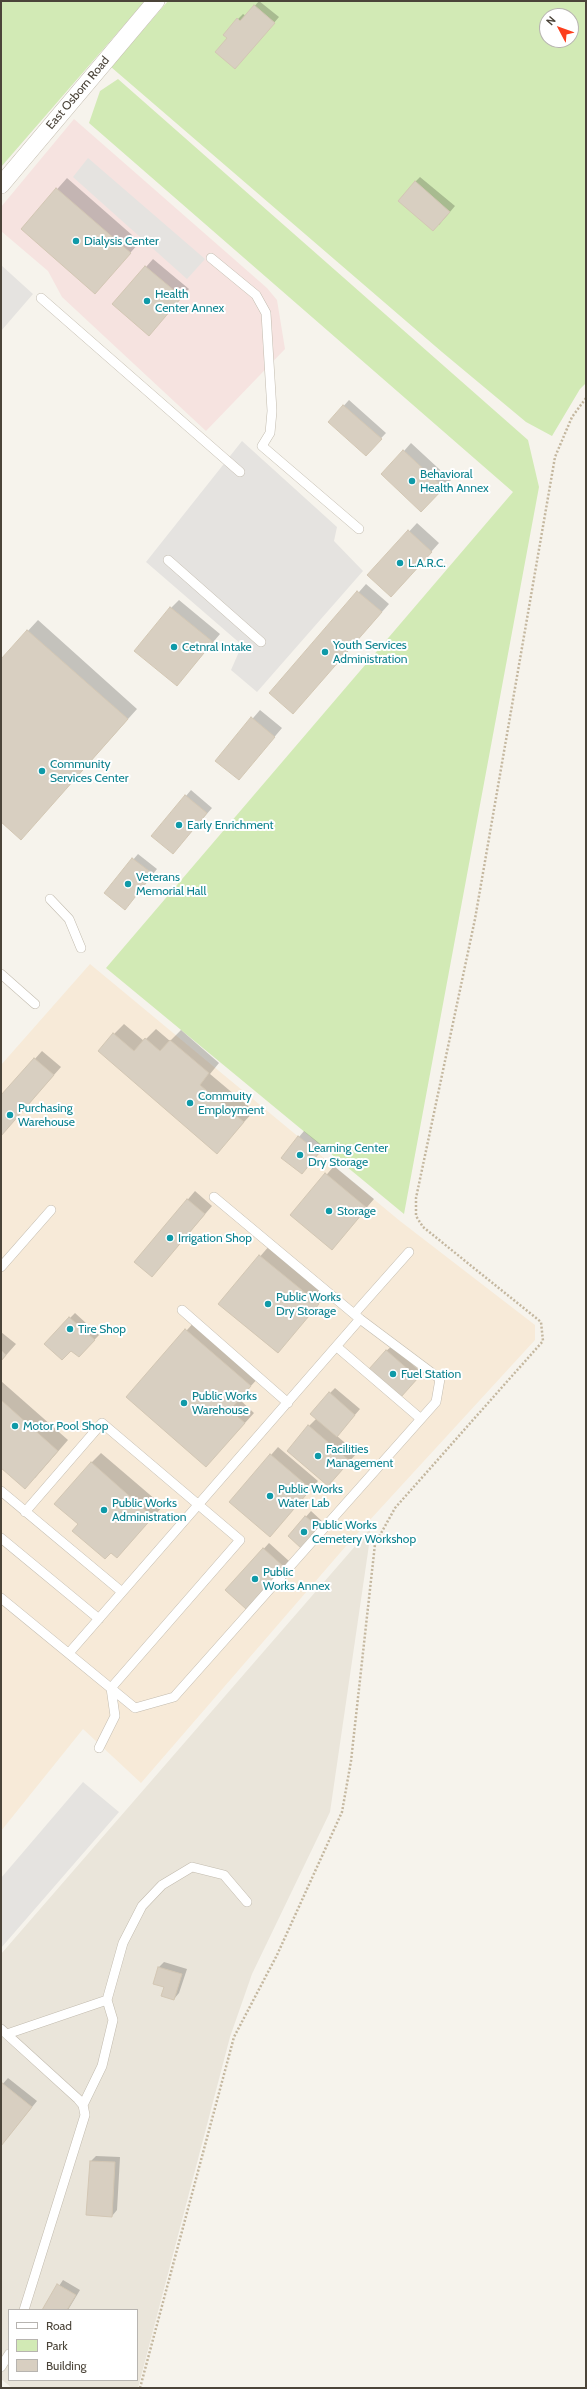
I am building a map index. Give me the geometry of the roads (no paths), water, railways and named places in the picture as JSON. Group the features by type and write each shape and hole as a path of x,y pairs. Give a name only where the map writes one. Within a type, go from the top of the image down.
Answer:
{"street":[{"name":"East Osborn Road","path":"1,185 156,1"}],"lane":[{"path":"211,258 256,295 266,313 272,411 270,433 262,446 359,529"},
{"path":"41,298 240,472"},
{"path":"168,560 262,642"},
{"path":"50,899 68,919 81,948"},
{"path":"1,974 35,1004"},
{"path":"1,1598 135,1708 174,1697 436,1402 440,1379 357,1316 214,1197"},
{"path":"1,1267 51,1210"},
{"path":"69,1653 337,1347 357,1316 409,1252"},
{"path":"182,1310 288,1403"},
{"path":"337,1347 421,1420"},
{"path":"25,1512 102,1423 240,1540 111,1688 115,1716 99,1748"},
{"path":"1,1491 122,1592"},
{"path":"1,1538 99,1619"},
{"path":"24,2309 77,2145 85,2116 83,2105 102,2066 113,2020 107,2000 123,1943 142,1906 162,1885 192,1867 224,1875 247,1902"},
{"path":"4,2032 107,2000"},
{"path":"4,2032 83,2105"},
{"path":"1,2367 8,2356"}],"place":[{"name":"Dialysis Center","path":"76,241"},
{"name":"Health Center Annex","path":"147,301"},
{"name":"Behavioral Health Annex","path":"412,481"},
{"name":"L.A.R.C.","path":"400,563"},
{"name":"Cetnral Intake","path":"174,647"},
{"name":"Youth Services Administration","path":"325,652"},
{"name":"Community Services Center","path":"42,771"},
{"name":"Early Enrichment","path":"179,825"},
{"name":"Veterans Memorial Hall","path":"128,884"},
{"name":"Commuity Employment","path":"190,1103"},
{"name":"Purchasing Warehouse","path":"10,1115"},
{"name":"Learning Center Dry Storage","path":"300,1155"},
{"name":"Storage","path":"329,1211"},
{"name":"Irrigation Shop","path":"170,1238"},
{"name":"Public Works Dry Storage","path":"268,1304"},
{"name":"Tire Shop","path":"70,1329"},
{"name":"Fuel Station","path":"393,1374"},
{"name":"Public Works Warehouse","path":"184,1403"},
{"name":"Motor Pool Shop","path":"15,1426"},
{"name":"Facilities Management","path":"318,1456"},
{"name":"Public Works Water Lab","path":"270,1496"},
{"name":"Public Works Administration","path":"104,1510"},
{"name":"Public Works Cemetery Workshop","path":"304,1532"},
{"name":"Public Works Annex","path":"255,1579"}]}
